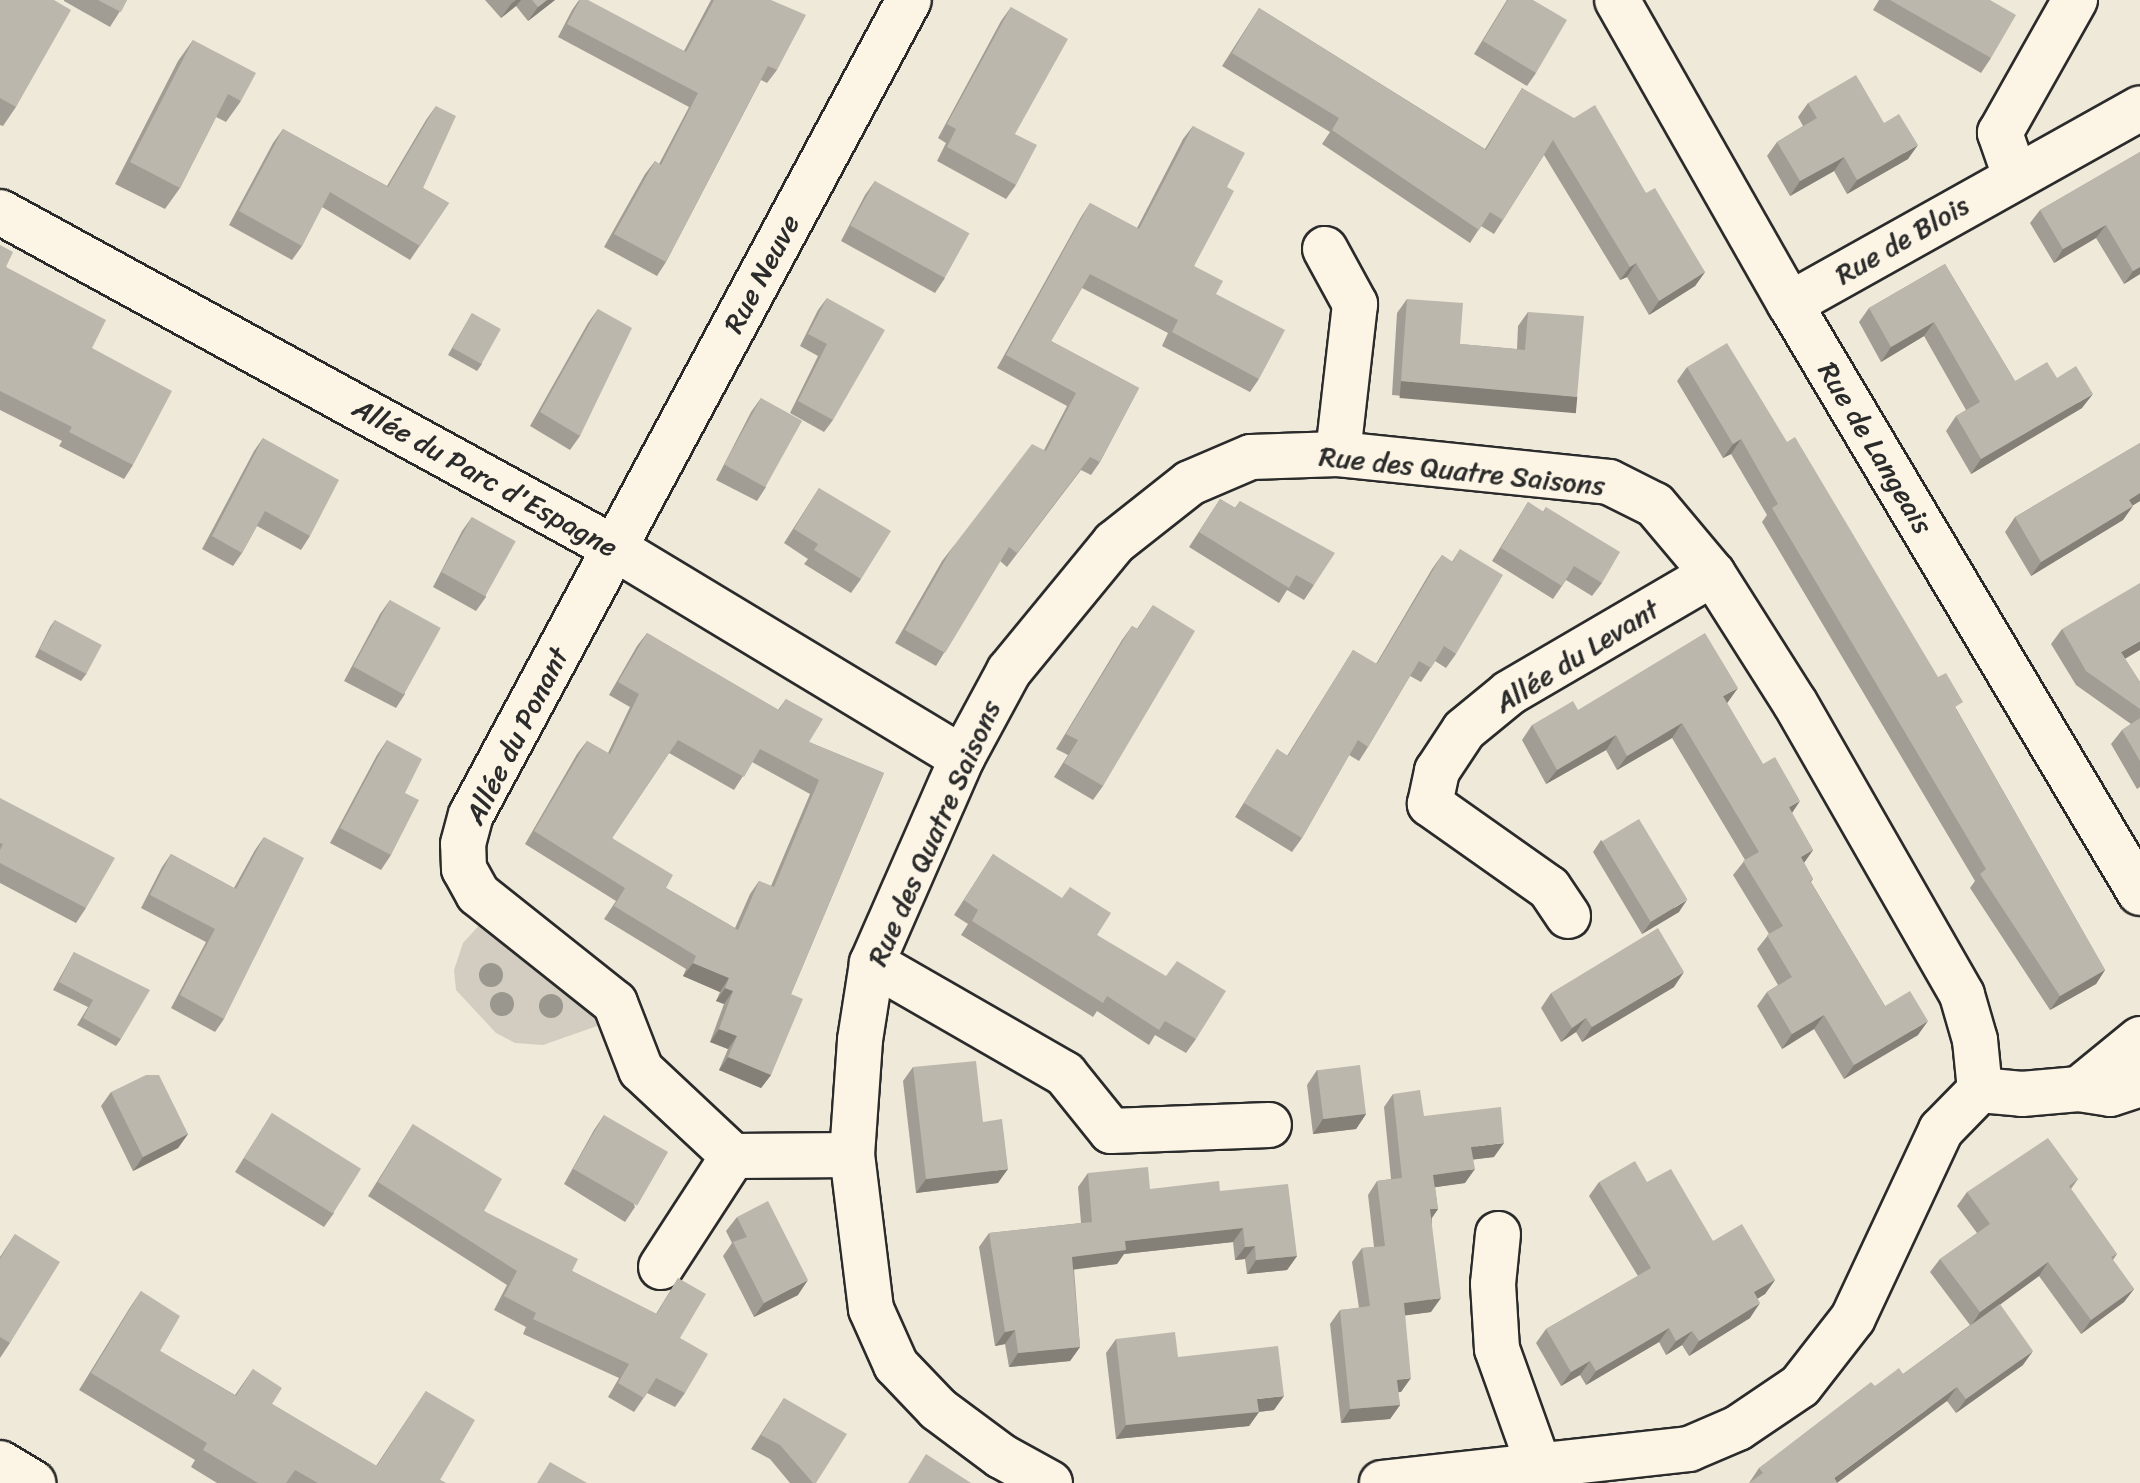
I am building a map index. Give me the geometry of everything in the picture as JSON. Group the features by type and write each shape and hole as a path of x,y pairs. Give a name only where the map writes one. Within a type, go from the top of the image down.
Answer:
{"street":[{"name":"Rue Neuve","path":"616,549 909,0"},
{"name":"Rue de Langeais","path":"1617,0 1790,304 2140,893"},
{"path":"2015,176 2000,133 2075,0"},
{"name":"Rue de Blois","path":"1790,304 2140,108"},
{"name":"Allée du Parc d'Espagne","path":"0,212 616,549 962,758"},
{"path":"1325,249 1355,304 1338,454"},
{"name":"Rue des Quatre Saisons","path":"1050,1483 1001,1456 938,1409 896,1365 871,1309 852,1155 860,1040 872,963 962,758 1009,671 1114,543 1152,508 1190,483 1251,457 1338,454 1609,482 1655,505 1713,574 1795,703 1962,995 1975,1040 1980,1090"},
{"name":"Allée du Ponant","path":"616,549 471,815 463,844 464,869 478,894 498,912 615,1003 641,1070 733,1156"},
{"name":"Allée du Levant","path":"1568,916 1549,888 1430,804 1437,771 1464,730 1509,693 1713,574"},
{"path":"872,963 1065,1074 1111,1131 1269,1125"},
{"path":"2079,1089 2140,1039"},
{"path":"1382,1483 1689,1449 1738,1428 1800,1386 1853,1318 1941,1130 1980,1090 2022,1094 2079,1089 2110,1094 2140,1084"},
{"path":"661,1267 733,1156 852,1155"},
{"path":"1498,1234 1493,1284 1497,1349 1539,1466"},
{"path":"0,1463 33,1483"}],"shaded area":[{"path":"483,921 592,1003 600,1025 543,1045 515,1043 496,1033 456,990 454,970 463,943"}],"building":[{"path":"0,0 54,0 71,10 16,107 0,98"},
{"path":"98,0 127,0 121,12"},
{"path":"532,0 547,0 538,7"},
{"path":"580,0 588,0 686,52 714,0 771,0 806,15 777,70 768,66 666,262 614,234 655,161 661,165 698,93 567,24"},
{"path":"1508,0 1533,0 1567,20 1536,73 1483,41"},
{"path":"1890,0 1990,0 2016,15 1991,58"},
{"path":"1011,7 1068,39 1015,134 1037,145 1016,185 947,147 956,129 947,124"},
{"path":"1259,8 1486,150 1522,88 1574,118 1595,105 1646,193 1655,188 1705,272 1659,301 1636,263 1630,267 1553,140 1503,220 1490,212 1479,230 1332,130 1339,118 1232,53"},
{"path":"193,40 256,73 241,101 228,94 180,188 130,162"},
{"path":"1856,75 1884,123 1899,114 1918,145 1857,180 1844,157 1800,181 1777,142 1817,118 1808,103"},
{"path":"436,106 456,116 423,188 449,203 420,246 330,192 302,246 239,211 283,129 388,187"},
{"path":"1193,126 1245,153 1227,187 1234,191 1194,266 1223,281 1216,294 1285,330 1259,379 1172,332 1178,320 1090,274 1051,341 1139,388 1100,462 1090,457 1017,553 1009,547 945,653 905,630 952,548 1032,444 1046,451 1076,393 1006,355 1090,203 1139,229"},
{"path":"2140,152 2140,267 2133,271 2106,225 2063,249 2040,210"},
{"path":"875,181 969,233 945,278 850,226"},
{"path":"0,245 13,252 6,267 106,320 92,348 172,391 133,465 69,432 72,427 0,391"},
{"path":"1945,264 2015,381 2047,362 2057,378 2076,366 2093,394 1981,459 1956,416 1980,402 1934,322 1891,347 1869,308"},
{"path":"827,298 885,330 833,420 798,401 827,344 808,334"},
{"path":"1407,299 1463,303 1460,344 1525,350 1528,312 1584,316 1577,397 1401,381"},
{"path":"598,309 632,328 580,436 540,412"},
{"path":"472,313 501,329 481,364 453,348"},
{"path":"1727,343 1787,442 1795,437 1938,677 1946,673 1963,702 1955,707 2105,970 2060,996 1980,874 1986,869 1772,508 1778,504 1741,439 1733,444 1687,367"},
{"path":"761,398 802,421 765,487 724,464"},
{"path":"263,438 339,480 310,536 265,511 242,553 212,536"},
{"path":"2140,443 2140,493 2129,500 2133,506 2041,562 2015,517"},
{"path":"819,488 891,531 861,579 814,550 818,544 794,529"},
{"path":"1220,499 1236,508 1240,501 1335,553 1314,585 1296,575 1289,588 1199,532"},
{"path":"1528,502 1544,512 1546,507 1620,552 1602,583 1574,566 1562,586 1501,548"},
{"path":"472,517 516,541 485,596 441,572"},
{"path":"1460,549 1503,575 1456,654 1444,646 1431,668 1419,661 1368,747 1358,740 1302,838 1244,803 1277,749 1288,756 1353,650 1377,664 1442,555 1453,562"},
{"path":"2140,583 2140,641 2121,652 2140,682 2140,709 2086,671 2062,629"},
{"path":"390,600 441,628 404,695 353,666"},
{"path":"1153,605 1195,631 1103,786 1064,763 1078,740 1066,734 1132,626 1138,629"},
{"path":"55,620 102,645 86,674 40,649"},
{"path":"647,633 779,710 786,699 823,719 809,742 884,773 791,994 803,999 771,1075 728,1057 737,1036 719,1029 733,991 725,988 729,978 693,963 696,956 614,906 625,888 534,831 587,741 610,754 639,694 618,682","holes":["678,740 744,777 760,749 819,780 774,887 759,881 738,930 666,888 673,875 612,838"]},
{"path":"1705,633 1738,688 1723,696 1763,764 1775,757 1800,801 1789,807 1813,850 1801,857 1813,879 1810,881 1885,1006 1910,991 1928,1021 1854,1065 1824,1015 1792,1034 1767,992 1792,977 1767,935 1783,926 1743,861 1759,852 1682,723 1627,756 1616,735 1557,770 1532,725 1573,701 1578,710"},
{"path":"2140,718 2140,761 2122,730"},
{"path":"387,740 422,759 405,793 419,800 391,855 340,828"},
{"path":"0,798 115,858 86,908 0,863 3,844 0,843"},
{"path":"1639,819 1687,900 1651,922 1602,841"},
{"path":"264,837 304,858 224,1019 180,995 215,929 150,895 171,854 236,889"},
{"path":"993,854 1062,898 1070,887 1111,913 1097,935 1166,976 1177,961 1226,991 1196,1039 1165,1021 1159,1030 1107,996 1103,1003 972,921 978,910 964,900"},
{"path":"1658,928 1684,972 1592,1027 1586,1018 1572,1028 1551,993"},
{"path":"74,952 150,990 121,1039 83,1018 93,1000 59,982"},
{"path":"976,1061 983,1122 1002,1119 1008,1169 926,1179 913,1067"},
{"path":"1360,1065 1366,1114 1323,1119 1317,1070"},
{"path":"146,1075 159,1075 188,1134 143,1157 111,1092"},
{"path":"1420,1090 1424,1116 1501,1107 1504,1143 1471,1147 1475,1169 1433,1175 1438,1209 1430,1209 1441,1298 1404,1303 1411,1378 1397,1380 1400,1405 1350,1409 1340,1310 1370,1306 1362,1248 1385,1246 1377,1181 1402,1178 1393,1094"},
{"path":"272,1113 361,1169 333,1214 244,1158"},
{"path":"604,1115 668,1152 637,1206 573,1169"},
{"path":"413,1124 502,1179 484,1211 578,1259 572,1271 657,1314 678,1278 706,1294 680,1338 708,1354 685,1393 656,1378 644,1398 618,1383 629,1364 533,1319 536,1313 504,1296 517,1271 378,1182"},
{"path":"2048,1138 2078,1179 2069,1186 2117,1254 2111,1257 2134,1289 2091,1320 2048,1262 1980,1312 1940,1259 1990,1224 1967,1192"},
{"path":"1635,1161 1647,1182 1671,1169 1713,1241 1742,1224 1775,1280 1754,1292 1760,1303 1699,1341 1692,1331 1676,1341 1669,1328 1596,1371 1590,1361 1571,1372 1546,1329 1651,1268 1599,1182"},
{"path":"1148,1167 1150,1189 1219,1181 1220,1191 1288,1184 1297,1256 1256,1260 1255,1246 1245,1247 1243,1228 1125,1241 1126,1250 1072,1257 1080,1347 1018,1353 1015,1330 1005,1332 989,1233 1092,1222 1088,1173"},
{"path":"768,1201 808,1280 764,1303 733,1242 747,1237 737,1217"},
{"path":"15,1234 60,1262 10,1343 0,1337 0,1259"},
{"path":"141,1291 180,1316 160,1351 236,1396 253,1369 282,1388 272,1404 377,1466 426,1391 475,1420 440,1480 446,1483 318,1483 295,1470 286,1483 258,1483 203,1450 207,1443 91,1373"},
{"path":"2000,1304 2033,1351 1966,1399 1957,1387 1834,1478 1837,1483 1749,1483 1763,1473 1759,1468 1871,1382 1875,1386 1899,1368 1903,1374"},
{"path":"1175,1332 1178,1357 1278,1346 1284,1396 1257,1399 1259,1412 1126,1425 1116,1339"},
{"path":"784,1398 847,1434 816,1483 780,1445 761,1435"},
{"path":"926,1454 971,1483 908,1483"},
{"path":"550,1462 587,1483 537,1483"}]}
